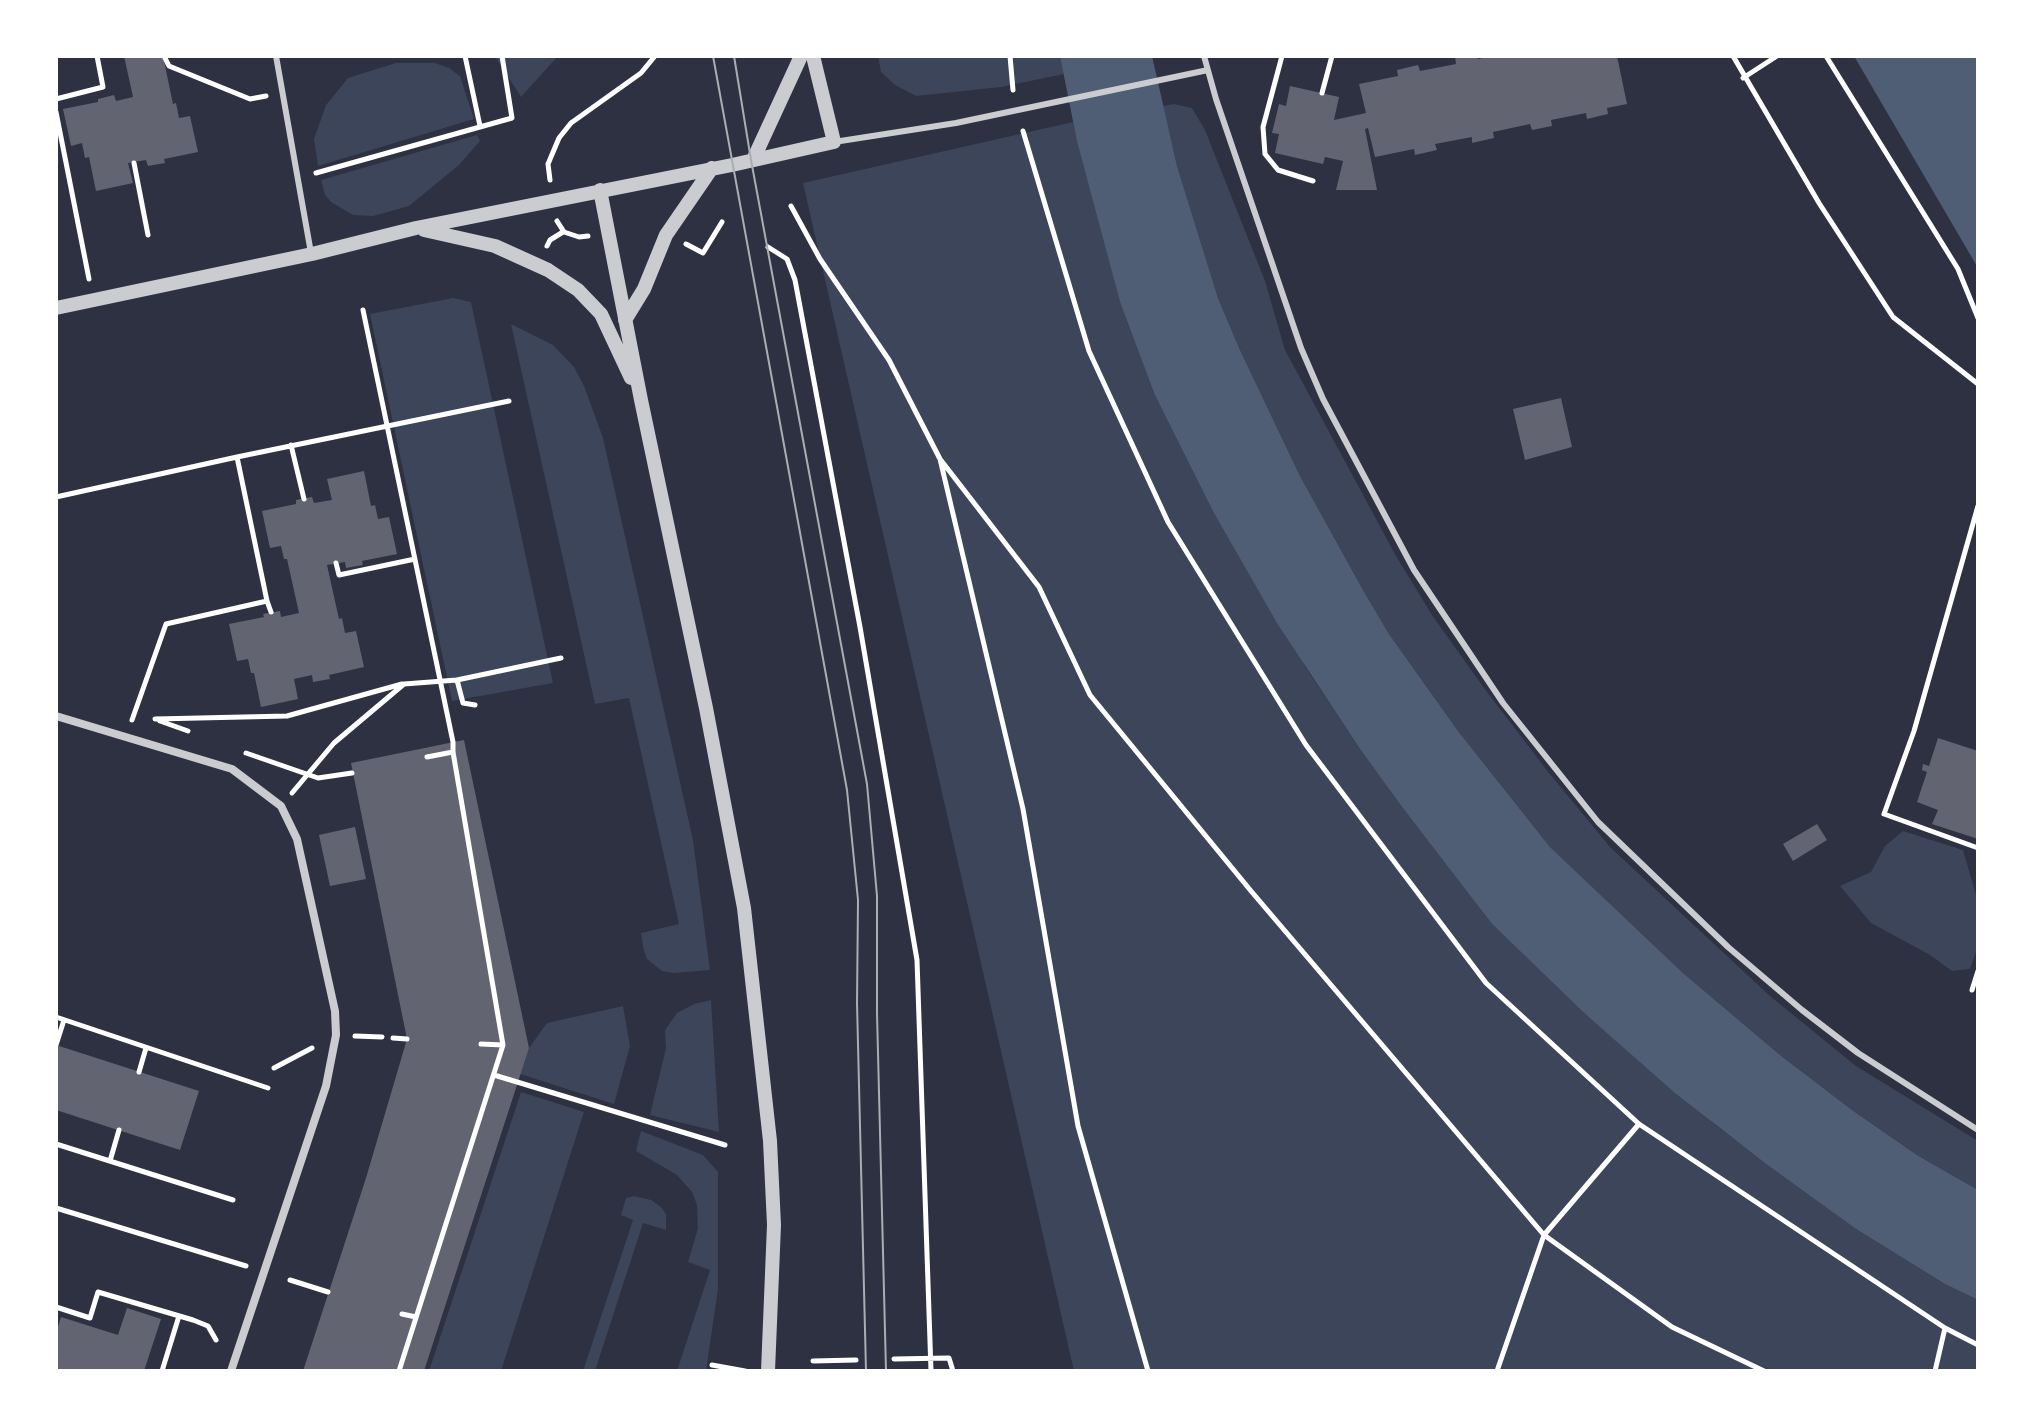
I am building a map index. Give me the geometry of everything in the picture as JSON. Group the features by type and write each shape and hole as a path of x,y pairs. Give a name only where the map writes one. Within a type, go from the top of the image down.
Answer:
{"street":[{"path":"753,160 801,56"},
{"path":"56,308 312,254 416,228 834,142 813,56"},
{"path":"625,320 644,289 666,235 712,168"},
{"path":"600,190 744,908 770,1141 774,1225 768,1371"},
{"path":"416,228 495,246 548,270 578,290 601,314 641,400"},
{"path":"56,716 232,769 281,806 297,839 335,1011 336,1035 326,1086 231,1371"}],"lane":[{"path":"276,56 312,254"},
{"path":"1204,56 1301,348 1323,399 1414,570 1503,703 1598,822 1728,947 1858,1053 1978,1130"},
{"path":"834,142 956,123 1208,70"}],"path":[{"path":"97,56 106,97"},
{"path":"164,56 169,66 250,99 266,96"},
{"path":"299,178 512,118 502,56"},
{"path":"552,201 548,164 559,138 571,123 641,73 655,56"},
{"path":"1010,56 1013,90"},
{"path":"1282,56 1263,127 1265,154 1278,170 1313,181"},
{"path":"1322,93 1332,56"},
{"path":"1733,56 1743,78 1819,203 1893,317 1978,384"},
{"path":"1743,78 1777,56"},
{"path":"1826,56 1958,269 1978,318"},
{"path":"464,57 480,126"},
{"path":"56,99 103,87"},
{"path":"56,112 93,300"},
{"path":"1023,131 1089,351 1176,535 1306,745 1486,983 1639,1124 1945,1328 1978,1345"},
{"path":"134,163 148,235"},
{"path":"791,206 820,259 889,360 940,459 1039,587 1090,695 1251,891 1544,1235 1672,1327 1764,1371"},
{"path":"703,253 722,222"},
{"path":"768,247 787,259 795,280 860,627 917,960 932,1371"},
{"path":"363,310 453,742 503,1045 399,1371"},
{"path":"56,497 509,401"},
{"path":"291,445 304,499"},
{"path":"237,457 271,612"},
{"path":"940,459 1023,809 1078,1126 1148,1371"},
{"path":"1978,506 1914,731 1884,814 1978,848"},
{"path":"336,563 339,575 415,559"},
{"path":"132,721 166,624 267,601"},
{"path":"199,736 155,719 287,716 404,684 457,680 561,658"},
{"path":"457,680 463,703 475,705"},
{"path":"281,806 334,743 404,684"},
{"path":"244,752 318,778 352,773"},
{"path":"427,757 453,752"},
{"path":"1972,990 1978,971"},
{"path":"56,1017 268,1088"},
{"path":"56,1045 64,1020"},
{"path":"274,1068 336,1035"},
{"path":"370,1037 382,1037"},
{"path":"393,1038 407,1039"},
{"path":"481,1044 503,1045"},
{"path":"139,1072 146,1048"},
{"path":"494,1075 725,1145"},
{"path":"1497,1371 1544,1235 1639,1124"},
{"path":"110,1161 119,1130"},
{"path":"56,1144 233,1200"},
{"path":"56,1208 247,1266"},
{"path":"290,1280 328,1292"},
{"path":"56,1307 90,1318 98,1292 208,1326 216,1340"},
{"path":"402,1314 416,1317"},
{"path":"162,1371 179,1316"},
{"path":"1935,1371 1945,1328"},
{"path":"894,1359 949,1358 953,1371"},
{"path":"813,1361 856,1360"},
{"path":"712,1365 745,1371"}],"shaded area":[{"path":"495,56 558,56 521,97"},
{"path":"878,56 1060,56 1064,74 1001,87 916,96 895,85 881,72"},
{"path":"1060,56 1152,56 1177,166 1218,298 1240,350 1300,476 1363,590 1389,634 1458,731 1550,847 1683,973 1780,1055 1852,1110 1917,1155 1978,1190 1978,1300 1945,1284 1856,1229 1675,1093 1582,1011 1492,924 1403,808 1277,623 1214,513 1154,393 1120,302 1077,141"},
{"path":"1854,56 1978,56 1978,268"},
{"path":"396,63 435,63 449,68 460,76 474,119 318,166 314,139 326,105 348,78"},
{"path":"1174,104 1192,108 1205,130 1265,281 1285,350 1396,556 1432,615 1484,688 1610,847 1770,996 1856,1066 1978,1141 1978,1190 1917,1155 1852,1110 1780,1055 1683,973 1550,847 1458,731 1389,634 1363,590 1300,476 1240,350 1218,298 1177,166 1163,106"},
{"path":"1073,122 1120,302 1154,393 1306,668 1360,749 1492,924 1582,1011 1718,1127 1856,1229 1945,1284 1978,1300 1978,1371 1074,1371 803,183"},
{"path":"477,135 480,141 459,165 409,206 373,216 353,215 325,195 321,180"},
{"path":"453,298 471,302 553,683 452,701 370,314"},
{"path":"511,324 553,345 574,367 603,438 693,840 710,970 662,971 647,959 644,951 641,933 679,924 629,698 595,704"},
{"path":"1903,831 1963,850 1978,902 1978,946 1970,969 1952,971 1930,955 1871,923 1840,886 1871,872 1885,846"},
{"path":"711,1000 719,1132 650,1115 666,1048 665,1030 677,1013"},
{"path":"623,1006 630,1046 614,1104 520,1074 529,1048 547,1023"},
{"path":"521,1092 584,1112 501,1371 429,1371"},
{"path":"641,1131 703,1155 718,1172 718,1289 706,1371 677,1371 710,1270 688,1262 698,1228 697,1205 692,1192 677,1175 636,1151"},
{"path":"634,1196 651,1200 661,1207 666,1214 666,1230 643,1223 595,1371 583,1371 633,1220 621,1215 626,1198"}],"building":[{"path":"124,56 163,56 173,104 176,103 179,118 190,116 198,152 164,159 165,163 148,166 146,160 128,163 133,183 96,191 89,157 85,158 82,143 71,146 63,109 98,102 98,99 114,95 116,101 133,97"},
{"path":"1477,56 1478,59 1493,56 1617,56 1627,104 1607,108 1608,114 1587,119 1586,113 1551,120 1552,126 1532,130 1530,124 1493,132 1494,138 1472,143 1472,137 1435,144 1437,150 1415,155 1414,149 1375,157 1368,128 1365,129 1377,190 1336,190 1343,161 1325,157 1323,164 1275,153 1279,134 1272,133 1279,104 1286,106 1290,86 1339,97 1334,120 1366,113 1359,84 1398,76 1397,70 1418,65 1420,71 1456,64 1455,57"},
{"path":"1561,398 1572,447 1525,460 1513,409"},
{"path":"364,471 371,506 375,505 378,519 389,517 397,554 362,561 363,565 346,568 345,562 327,565 339,619 342,618 345,633 356,631 364,667 313,682 312,675 294,679 298,699 261,707 248,659 237,661 229,624 280,611 281,617 299,613 287,559 284,559 281,546 270,548 262,511 296,504 296,500 312,497 314,503 332,500 327,479"},
{"path":"1938,738 1978,751 1978,839 1932,824 1938,810 1917,802 1927,772 1922,770 1923,764 1929,766"},
{"path":"464,740 529,1048 424,1371 303,1371 366,1178 407,1039 351,763"},
{"path":"1817,824 1827,840 1793,861 1783,844"},
{"path":"355,827 366,879 330,886 319,835"},
{"path":"56,1045 199,1091 180,1150 56,1110"},
{"path":"127,1308 161,1319 144,1371 56,1371 56,1333 61,1317 118,1335"}],"tram line":[{"path":"713,56 847,790 858,900 857,1003 866,1371"},
{"path":"734,56 867,784 877,896 886,1371"}]}
